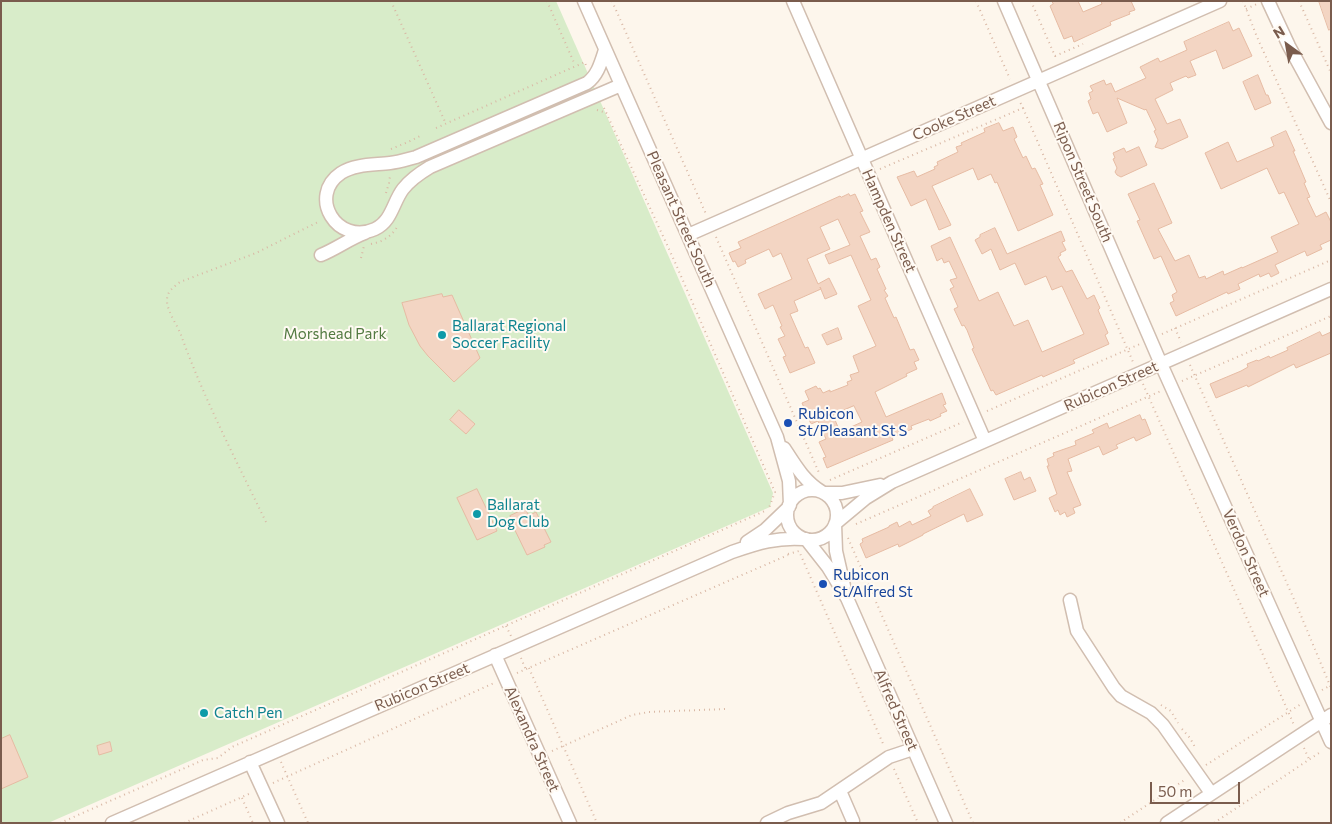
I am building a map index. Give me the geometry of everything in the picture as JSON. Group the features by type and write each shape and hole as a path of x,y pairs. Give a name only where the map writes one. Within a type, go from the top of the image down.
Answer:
{"street":[{"name":"Pleasant Street South","path":"584,1 777,437 789,481 790,506"},
{"name":"Hampden Street","path":"793,1 985,441"},
{"name":"Ripon Street South","path":"1004,1 1161,364"},
{"name":"Cooke Street","path":"688,235 1220,1"},
{"path":"1268,1 1289,46 1331,123"},
{"path":"369,231 321,255 336,239 336,229 327,206 330,184 335,178 353,168 416,157 587,83 592,80 598,70 605,50"},
{"path":"332,218 341,227 350,231 362,233 378,228 391,213 403,189 421,172 621,85"},
{"path":"436,149 442,162"},
{"name":"Rubicon Street","path":"836,524 866,498 892,482 1331,288"},
{"name":"Verdon Street","path":"1161,364 1311,698 1326,718 1327,746"},
{"name":"Pleasant Street South","path":"777,437 804,479 823,493"},
{"name":"Rubicon Street","path":"823,493 849,492 892,482"},
{"path":"803,492 823,493 830,498 835,506 837,513 836,524 825,537 817,540 805,539 790,526 788,518 790,506 794,498 803,492"},
{"name":"Rubicon Street","path":"732,552 765,530 790,506"},
{"name":"Alfred Street","path":"836,524 836,551 847,598"},
{"name":"Rubicon Street","path":"112,823 732,552 767,540 805,539"},
{"name":"Alfred Street","path":"805,539 828,568 847,598 946,823"},
{"path":"1070,600 1077,631 1114,688 1124,698 1151,713 1163,725 1211,793"},
{"name":"Alexandra Street","path":"495,655 570,823"},
{"path":"1167,823 1326,718"},
{"path":"767,823 788,813 821,803 889,757 913,749"},
{"path":"250,762 278,823"},
{"path":"840,791 853,821"}],"path":[{"path":"390,1 446,124"},
{"path":"547,1 576,66"},
{"path":"612,1 822,478"},
{"path":"976,1 1134,362"},
{"path":"1030,1 1055,56 1083,44"},
{"path":"1243,1 1257,37 1331,202"},
{"path":"1246,9 1263,1"},
{"path":"1299,1 1331,73"},
{"path":"436,128 585,62 586,66"},
{"path":"60,823 203,760 218,758 232,747 769,509 775,492 674,260 604,108"},
{"path":"869,174 1023,108"},
{"path":"595,110 607,113"},
{"path":"386,150 420,136"},
{"path":"386,196 390,181 389,163"},
{"path":"266,522 199,382 180,332 170,312 167,299 171,290 180,282 256,253 311,225 332,218"},
{"path":"361,258 364,246 385,240 398,226"},
{"path":"1160,335 1331,260"},
{"path":"1180,382 1331,316"},
{"path":"1175,328 1181,342"},
{"path":"982,414 1143,343"},
{"path":"1189,363 1293,597 1330,686 1204,767"},
{"path":"1143,384 1308,759"},
{"path":"850,527 1165,389"},
{"path":"836,478 968,420"},
{"path":"854,519 856,524"},
{"path":"847,535 973,823"},
{"path":"786,550 788,555"},
{"path":"273,784 505,678 798,550 918,823"},
{"path":"529,668 597,823"},
{"path":"1160,704 1171,711 1199,754"},
{"path":"540,756 628,716 649,712 725,709"},
{"path":"1214,823 1327,746"},
{"path":"281,762 308,823"},
{"path":"1120,823 1188,778"},
{"path":"184,823 257,790"},
{"path":"242,798 253,823"}],"green space":[{"name":"Morshead Park","path":"1,1 556,1 773,493 770,507 48,823 1,823"}],"building":[{"path":"1052,1 1078,1 1083,12 1102,4 1101,1 1131,1 1135,10 1110,22 1111,25 1074,42 1072,36 1064,39 1050,6 1053,4"},
{"path":"1319,1 1331,1 1331,29 1329,30"},
{"path":"1229,22 1233,31 1239,28 1252,56 1223,69 1216,50 1190,61 1196,75 1188,78 1186,76 1170,83 1173,90 1155,99 1167,124 1180,119 1188,137 1162,149 1155,147 1158,140 1154,131 1156,130 1146,109 1117,98 1127,123 1107,132 1098,112 1093,114 1088,101 1091,99 1089,93 1093,91 1090,86 1104,80 1106,85 1111,83 1115,92 1146,78 1140,67 1158,58 1160,62 1187,50 1184,42"},
{"path":"1258,75 1271,103 1255,110 1243,82"},
{"path":"999,123 1003,131 1013,127 1017,137 1014,139 1023,158 1026,156 1032,169 1035,168 1043,184 1040,185 1053,215 1018,231 997,182 995,183 991,174 978,180 973,168 932,186 951,225 939,230 926,199 911,206 897,177 914,171 917,177 935,169 934,167 938,165 937,162 958,152 956,147 962,145 961,143 985,132 984,129"},
{"path":"1286,131 1306,182 1304,183 1310,197 1307,198 1316,217 1326,212 1331,222 1331,240 1320,245 1322,249 1307,256 1305,251 1275,265 1279,273 1271,277 1269,273 1260,277 1259,274 1238,284 1240,289 1228,294 1227,292 1176,316 1170,303 1174,301 1172,295 1177,292 1161,256 1154,259 1137,221 1140,220 1128,194 1154,183 1172,223 1158,229 1175,261 1189,255 1199,278 1205,276 1206,279 1223,271 1224,275 1242,268 1278,252 1271,237 1299,224 1284,192 1279,194 1267,168 1221,189 1205,153 1228,142 1237,162 1274,146 1271,138"},
{"path":"1139,147 1147,165 1121,177 1117,175 1113,153 1124,148 1126,152"},
{"path":"855,194 863,211 860,212 870,232 860,236 871,260 876,258 880,267 877,269 888,296 885,298 894,318 896,317 910,350 914,349 919,360 914,362 917,369 875,392 886,417 942,393 946,404 943,405 947,411 930,421 929,419 911,426 912,429 892,438 893,440 827,468 823,458 826,457 819,442 826,439 818,421 811,424 802,403 809,400 805,391 816,386 823,393 848,385 847,382 852,380 850,375 859,372 853,356 876,346 858,306 871,300 851,255 829,264 825,255 850,245 838,219 820,227 830,249 807,259 818,284 829,278 837,294 825,299 821,289 794,301 798,311 790,314 805,348 808,347 815,363 790,373 783,357 786,356 778,339 785,336 780,327 782,326 773,305 765,309 758,294 792,279 781,253 773,257 769,249 745,260 746,263 738,267 735,261 733,262 729,253 741,248 738,242 840,196","holes":["854,406 862,422 840,432 833,415"]},
{"path":"995,228 1007,254 1061,231 1065,241 1062,242 1066,250 1060,253 1061,255 1058,257 1066,272 1072,270 1087,299 1094,295 1108,333 1105,335 1109,344 1073,360 1075,363 996,395 993,390 991,391 972,349 974,348 967,330 964,325 962,326 954,309 958,307 950,289 954,287 950,280 957,278 949,261 944,263 942,258 937,261 931,246 950,237 979,301 998,292 1014,326 1028,320 1042,352 1084,334 1062,286 1052,290 1046,276 1025,285 1015,263 1000,270 991,249 982,254 975,240 980,235"},
{"name":"Ballarat Regional Soccer Facility","path":"442,294 443,297 452,295 480,358 454,382 420,346 409,325 402,303"},
{"path":"838,328 842,339 827,345 822,335"},
{"path":"1320,332 1322,336 1331,332 1331,353 1296,368 1294,364 1248,387 1247,385 1216,398 1210,384 1241,371 1248,367 1247,364 1269,356 1270,358 1288,350 1287,348"},
{"path":"459,410 475,424 466,434 450,420"},
{"path":"1140,415 1142,420 1145,419 1151,434 1136,441 1134,437 1116,445 1118,448 1103,455 1099,446 1068,459 1072,471 1067,472 1081,505 1073,508 1075,513 1067,517 1065,512 1060,515 1058,510 1055,512 1049,498 1057,494 1047,466 1049,466 1047,459 1054,456 1053,453 1076,445 1075,441 1094,433 1092,430 1107,423 1109,428"},
{"path":"1021,472 1024,480 1030,477 1036,491 1014,500 1005,479"},
{"name":"Ballarat Dog Club","path":"477,489 497,531 477,540 457,498"},
{"path":"970,489 983,515 967,522 964,514 899,547 898,544 866,558 860,544 863,542 862,539 897,522 899,527 910,521 912,525 931,516 928,511 933,507"},
{"path":"525,509 530,515 536,512 551,542 544,545 545,547 527,555 510,516"},
{"path":"10,735 28,777 1,789 1,739"},
{"path":"110,742 112,751 99,755 97,746"}],"place":[{"name":"Ballarat Regional Soccer Facility","path":"442,335"},
{"name":"Rubicon St/Pleasant St S","path":"788,423"},
{"name":"Ballarat Dog Club","path":"477,514"},
{"name":"Rubicon St/Alfred St","path":"823,584"},
{"name":"Catch Pen","path":"204,713"}]}
